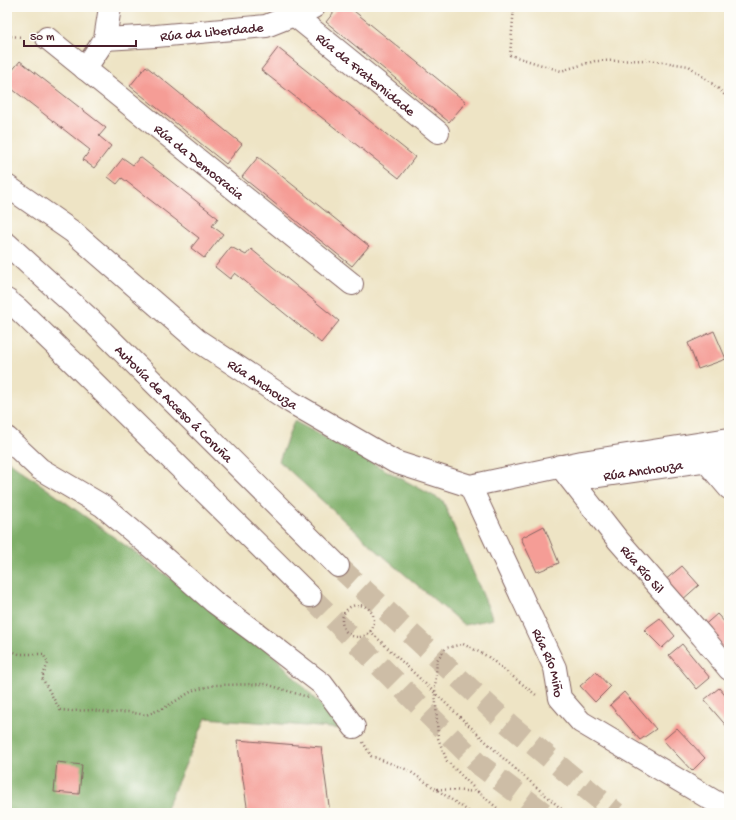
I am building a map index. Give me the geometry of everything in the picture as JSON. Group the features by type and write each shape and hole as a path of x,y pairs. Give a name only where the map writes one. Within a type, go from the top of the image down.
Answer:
{"main road":[{"path":"85,69 105,39 110,7"},
{"name":"Rúa da Liberdade","path":"105,39 266,26 314,7"},
{"name":"Rúa da Fraternidade","path":"294,15 438,132"},
{"name":"Rúa da Democracia","path":"47,38 352,284"},
{"name":"Rúa Anchouza","path":"7,186 73,232 197,340 291,402 395,462 470,486 582,462 729,439"},
{"name":"Autovía de Acceso á Coruña","path":"7,244 94,323 338,566"},
{"path":"7,300 78,367 310,596"},
{"path":"7,438 40,469 103,506 214,602 322,684 354,727"},
{"name":"Rúa Anchouza","path":"560,466 584,478 729,457"},
{"path":"705,460 729,488"},
{"name":"Rúa Río Sil","path":"560,466 618,540 702,636 729,670"},
{"name":"Rúa Río Miño","path":"470,486 555,668 560,698 581,722 729,810"}],"path":[{"path":"514,7 510,55 561,71 595,61 649,60 689,66 719,89 729,100"},
{"path":"7,36 23,37"},
{"path":"357,604 368,608 372,612 374,622 370,631 366,635 360,637 351,636 346,632 343,628 341,619 347,608 357,604"},
{"path":"370,631 503,758 566,813"},
{"path":"503,813 478,792 447,761 438,738 435,688 437,660 446,648 463,644 487,656 536,695"},
{"path":"7,649 19,654 43,654 48,663 42,678 60,710 72,712 92,710 128,712 146,715 164,708 194,690 216,685 266,684 304,696 324,699 332,698"},
{"path":"354,727 371,756 408,770 471,813"},
{"path":"436,789 478,792"}],"green space":[{"path":"294,421 443,501 493,619 464,625 375,549 279,461"},
{"path":"7,460 266,647 343,729 206,718 164,813 7,813"}],"building":[{"path":"338,7 349,7 466,102 449,122 326,22"},
{"path":"278,48 415,157 399,178 261,70"},
{"path":"20,61 106,128 99,136 111,146 94,168 83,160 90,150 7,85 7,77"},
{"path":"146,66 242,144 226,164 130,86"},
{"path":"140,157 218,218 212,226 223,234 204,258 191,248 199,238 122,178 117,184 108,177 123,158 133,165"},
{"path":"258,157 369,246 352,266 242,177"},
{"path":"231,247 246,255 251,249 339,321 321,343 235,273 230,279 215,267"},
{"path":"714,331 726,359 698,369 688,343"},
{"path":"544,526 559,563 537,572 521,538"},
{"path":"682,566 699,585 681,601 664,581"},
{"path":"717,614 729,627 729,657 701,628"},
{"path":"660,618 675,636 662,648 644,630"},
{"path":"682,644 710,678 697,689 669,655"},
{"path":"596,672 610,687 595,702 580,686"},
{"path":"719,688 729,700 729,729 704,700"},
{"path":"624,692 656,729 640,740 610,705"},
{"path":"677,728 705,758 692,771 663,740"},
{"path":"237,740 321,747 330,813 248,813"},
{"path":"57,762 82,765 79,794 54,792"}],"tunnel":[{"path":"338,566 505,721 616,813"},
{"path":"310,596 477,763 544,813"}]}
